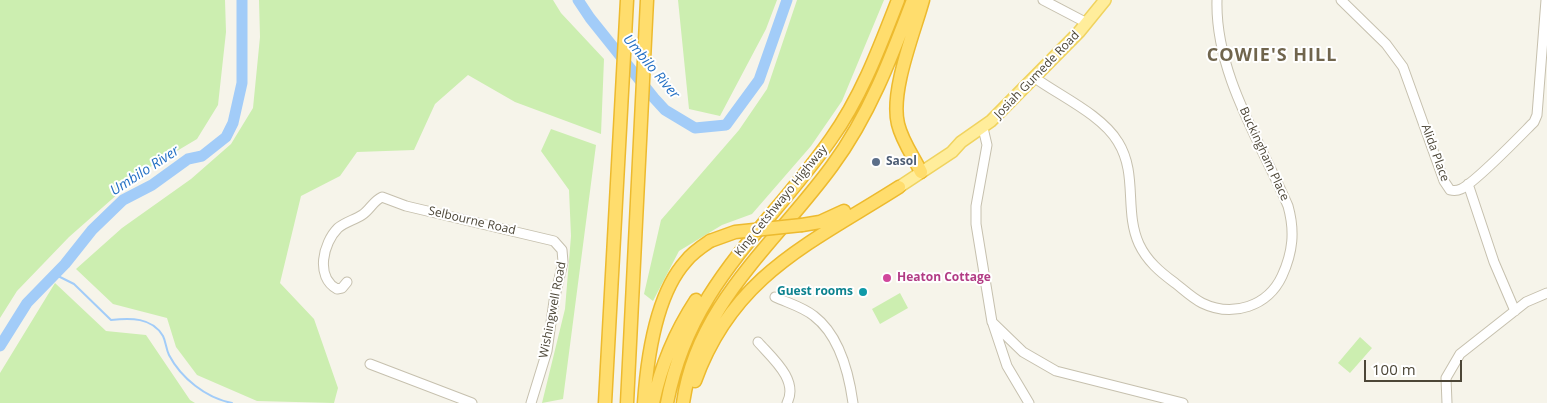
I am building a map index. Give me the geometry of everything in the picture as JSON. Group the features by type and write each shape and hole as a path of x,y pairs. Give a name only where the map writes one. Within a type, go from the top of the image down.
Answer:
{"highway":[{"path":"605,403 627,0"},
{"path":"627,403 647,0"},
{"name":"King Cetshwayo Highway","path":"667,403 682,346 705,300 736,257 814,162 857,98 898,0"},
{"name":"King Cetshwayo Highway","path":"683,403 690,369 712,319 742,274 832,167 854,134 881,81 912,0"},
{"path":"920,169 901,135 896,108 900,82 923,0"},
{"path":"653,403 664,361 675,335 703,288 735,246 814,162"},
{"path":"644,403 651,351 668,290 685,261 710,242 735,232 802,225 832,217 897,184"},
{"path":"689,403 707,351 731,311 744,295 787,257 897,184"}],"main road":[{"name":"Josiah Gumede Road","path":"897,184 949,146 961,142 983,128 1035,78 1087,23 1105,0"}],"street":[{"path":"1042,0 1087,23"},
{"name":"Buckingham Place","path":"1035,78 1099,121 1118,140 1130,174 1132,222 1139,244 1152,264 1203,303 1224,309 1237,310 1251,306 1264,299 1281,278 1290,257 1293,228 1288,206 1229,74 1220,33 1217,0"},
{"name":"Alida Place","path":"1340,0 1386,44 1403,67 1446,186 1453,191 1468,184 1534,122 1543,110 1546,0"},
{"path":"983,128 986,145 976,206 976,224 992,322 1007,366 1029,403"},
{"path":"1468,184 1494,262 1515,311"},
{"name":"Selbourne Road","path":"347,282 342,288 337,289 327,280 324,262 327,244 338,229 362,215 382,198 406,206 549,240 560,246"},
{"name":"Wishingwell Road","path":"531,403 549,345 554,301 564,258 560,246"},
{"path":"1447,403 1446,378 1454,360 1533,297 1547,293"},
{"path":"775,298 809,312 822,323 846,366 853,403"},
{"path":"992,322 1023,352 1056,371 1183,403"},
{"path":"758,342 779,367 789,383 790,393 787,403"},
{"path":"370,364 472,403"}],"green space":[{"path":"0,0 225,0 226,32 218,105 197,139 145,170 69,237 17,291 0,318"},
{"path":"259,0 553,0 561,13 604,59 601,134 515,102 468,75 435,104 414,150 357,152 340,176 301,196 280,283 314,319 338,388 334,403 257,401 197,375 176,347 167,318 113,304 76,269 122,228 191,179 231,144 253,108 260,37"},
{"path":"678,0 777,0 766,29 720,116 689,109"},
{"path":"797,0 884,0 842,101 811,146 752,214 722,225 679,251 653,301 644,294 661,220 739,130 767,89"},
{"path":"551,129 596,145 563,399 542,403 565,309 571,236 569,190 541,151"},
{"path":"55,283 106,331 146,335 190,400 195,403 0,403 0,373"},
{"path":"900,293 908,308 880,324 872,309"},
{"path":"1360,337 1372,348 1350,373 1338,363"}],"waterway":[{"name":"Umbilo River","path":"0,346 27,303 65,264 92,230 123,200 152,185 188,159 202,156 226,137 233,123 242,83 242,0"},
{"name":"Umbilo River","path":"578,0 590,18 654,98 665,110 695,128 726,125 759,80 787,0"},
{"path":"54,274 74,284 111,320 133,319 153,325 163,336 168,353 180,372 187,379 213,397 232,403"}],"place":[{"name":"Sasol","path":"876,162"},
{"name":"Heaton Cottage","path":"887,278"},
{"name":"Guest rooms","path":"863,292"}],"district":[{"name":"COWIE'S HILL","path":"1272,56"}]}
